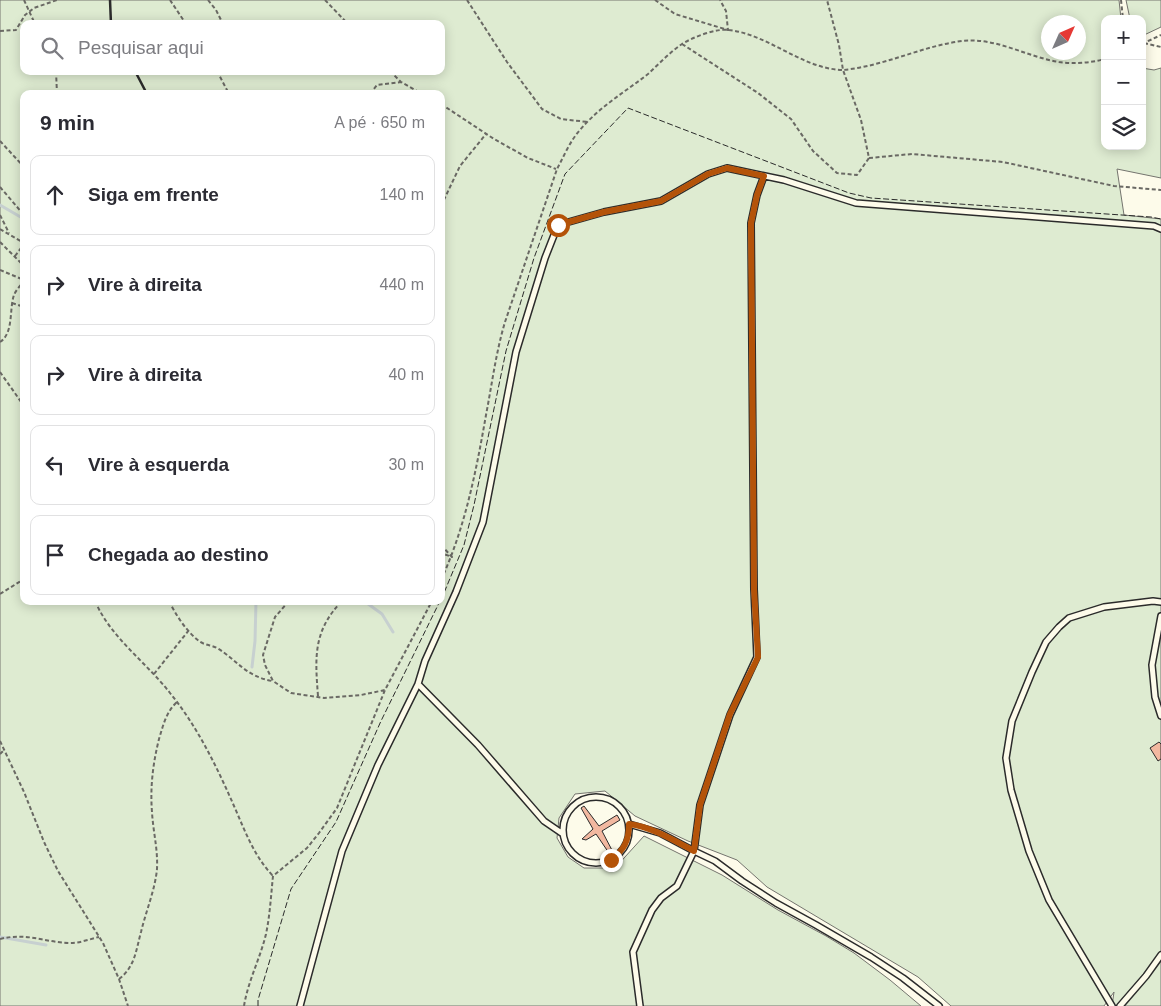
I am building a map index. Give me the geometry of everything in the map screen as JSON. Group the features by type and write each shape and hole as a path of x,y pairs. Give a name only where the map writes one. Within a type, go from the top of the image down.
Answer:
{"lane":[{"path":"300,1006 342,851 378,765 418,684 425,661 456,592 483,522 516,352 545,258 558,225 604,212 661,201 708,174 727,168 784,180 856,204 1154,226 1161,229"},
{"path":"640,1006 633,952 652,910 661,898 676,886 694,851 700,805 730,714 758,657 754,550 751,223 757,195 764,176"},
{"path":"1112,1006 1049,900 1029,851 1011,790 1006,758 1012,721 1046,642 1059,627 1069,618 1104,607 1153,601 1161,602"},
{"path":"1161,616 1152,665 1155,697 1161,716"},
{"path":"418,684 478,745 544,821 563,834"},
{"path":"591,798 608,799 618,805 625,814 629,824 629,835 623,849 611,860 601,863 590,863 572,853 566,844 563,834 564,822 568,812 576,804 591,798"},
{"path":"629,824 660,833 715,861 776,903 816,924 879,962 940,1006"},
{"path":"1120,1006 1161,955"}],"path":[{"path":"24,0 33,20"},
{"path":"22,20 35,7 57,0"},
{"path":"170,0 183,20"},
{"path":"208,0 216,10 220,20"},
{"path":"324,0 344,20"},
{"path":"467,0 507,62 542,109 561,119 588,122"},
{"path":"655,0 675,14 763,39 812,64 836,70 883,63 963,40 989,42 1058,62 1080,63 1101,60"},
{"path":"720,0 726,11 728,30"},
{"path":"827,0 839,45 843,70 861,120 869,158"},
{"path":"1121,0 1123,15"},
{"path":"0,31 16,30 20,22"},
{"path":"445,572 460,533 475,472 499,343 557,169 568,147 588,122 682,44 702,35 728,30"},
{"path":"1146,42 1161,34"},
{"path":"682,44 758,93 791,119 813,151 837,173 856,175 869,158 912,154 1003,162 1114,186 1161,190"},
{"path":"1146,44 1161,47"},
{"path":"56,75 57,90"},
{"path":"219,75 227,90"},
{"path":"394,75 401,82 415,90"},
{"path":"373,90 377,85 401,82"},
{"path":"445,107 486,134 528,158 557,169"},
{"path":"445,198 460,166 486,134"},
{"path":"0,141 20,163"},
{"path":"0,187 20,210"},
{"path":"0,215 9,233"},
{"path":"0,229 20,240"},
{"path":"0,242 20,262"},
{"path":"15,256 20,249"},
{"path":"0,270 20,278"},
{"path":"0,342 3,340 8,329 14,293 20,285"},
{"path":"12,303 20,306"},
{"path":"0,372 20,400"},
{"path":"445,549 452,557"},
{"path":"445,554 452,557"},
{"path":"0,594 20,582"},
{"path":"97,605 109,625 154,674 192,724 212,760 258,858 273,876"},
{"path":"170,605 178,617 200,642 217,648 241,668 263,679 273,681 291,693 318,697 361,695 385,690"},
{"path":"273,681 265,665 263,655 275,616 285,605"},
{"path":"318,697 316,670 318,638 329,614 338,605"},
{"path":"244,1006 269,920 273,876 306,848 320,833 337,808 385,690 430,605"},
{"path":"154,674 190,630"},
{"path":"119,979 129,969 135,959 143,921 155,882 157,855 152,813 153,769 166,718 170,709 177,702"},
{"path":"0,741 58,871 99,937 119,979 128,1006"},
{"path":"0,754 4,750"},
{"path":"0,939 12,936 25,936 72,943 99,937"}],"green space":[{"path":"0,0 1119,0 1121,15 1101,15 1101,150 1146,150 1146,69 1154,70 1161,68 1161,178 1117,169 1124,215 1161,219 1161,1006 1112,1006 1114,992 1104,1006 951,1006 918,977 767,887 737,860 688,841 635,816 605,791 575,794 559,818 557,838 568,857 584,868 615,868 644,836 722,875 778,910 854,953 921,1006 0,1006"},
{"path":"1126,0 1161,0 1161,27 1146,34 1146,15 1129,15"}],"building":[{"path":"1159,742 1161,744 1161,759 1158,761 1150,748"},
{"path":"584,806 599,826 617,815 620,820 602,831 614,854 611,856 596,834 586,840 582,839 593,829 581,808"}],"waterway":[{"path":"0,205 20,217"},
{"path":"252,667 256,605"},
{"path":"370,605 382,614 393,632"},
{"path":"0,937 46,945"}],"fence":[{"path":"445,590 464,545 506,351 534,258 565,174 628,108 849,193 871,198 1161,219"},
{"path":"258,1006 258,1000 291,889 336,822 381,721 438,605"}],"wall":[{"path":"110,0 111,20"},
{"path":"137,75 145,90"}],"route":[{"path":"558,225 604,212 661,201 708,174 727,168 764,176 757,195 751,223 754,589 758,657 730,714 700,805 694,851 660,833 629,824 629,835 626,845 620,854 611,860"}]}
